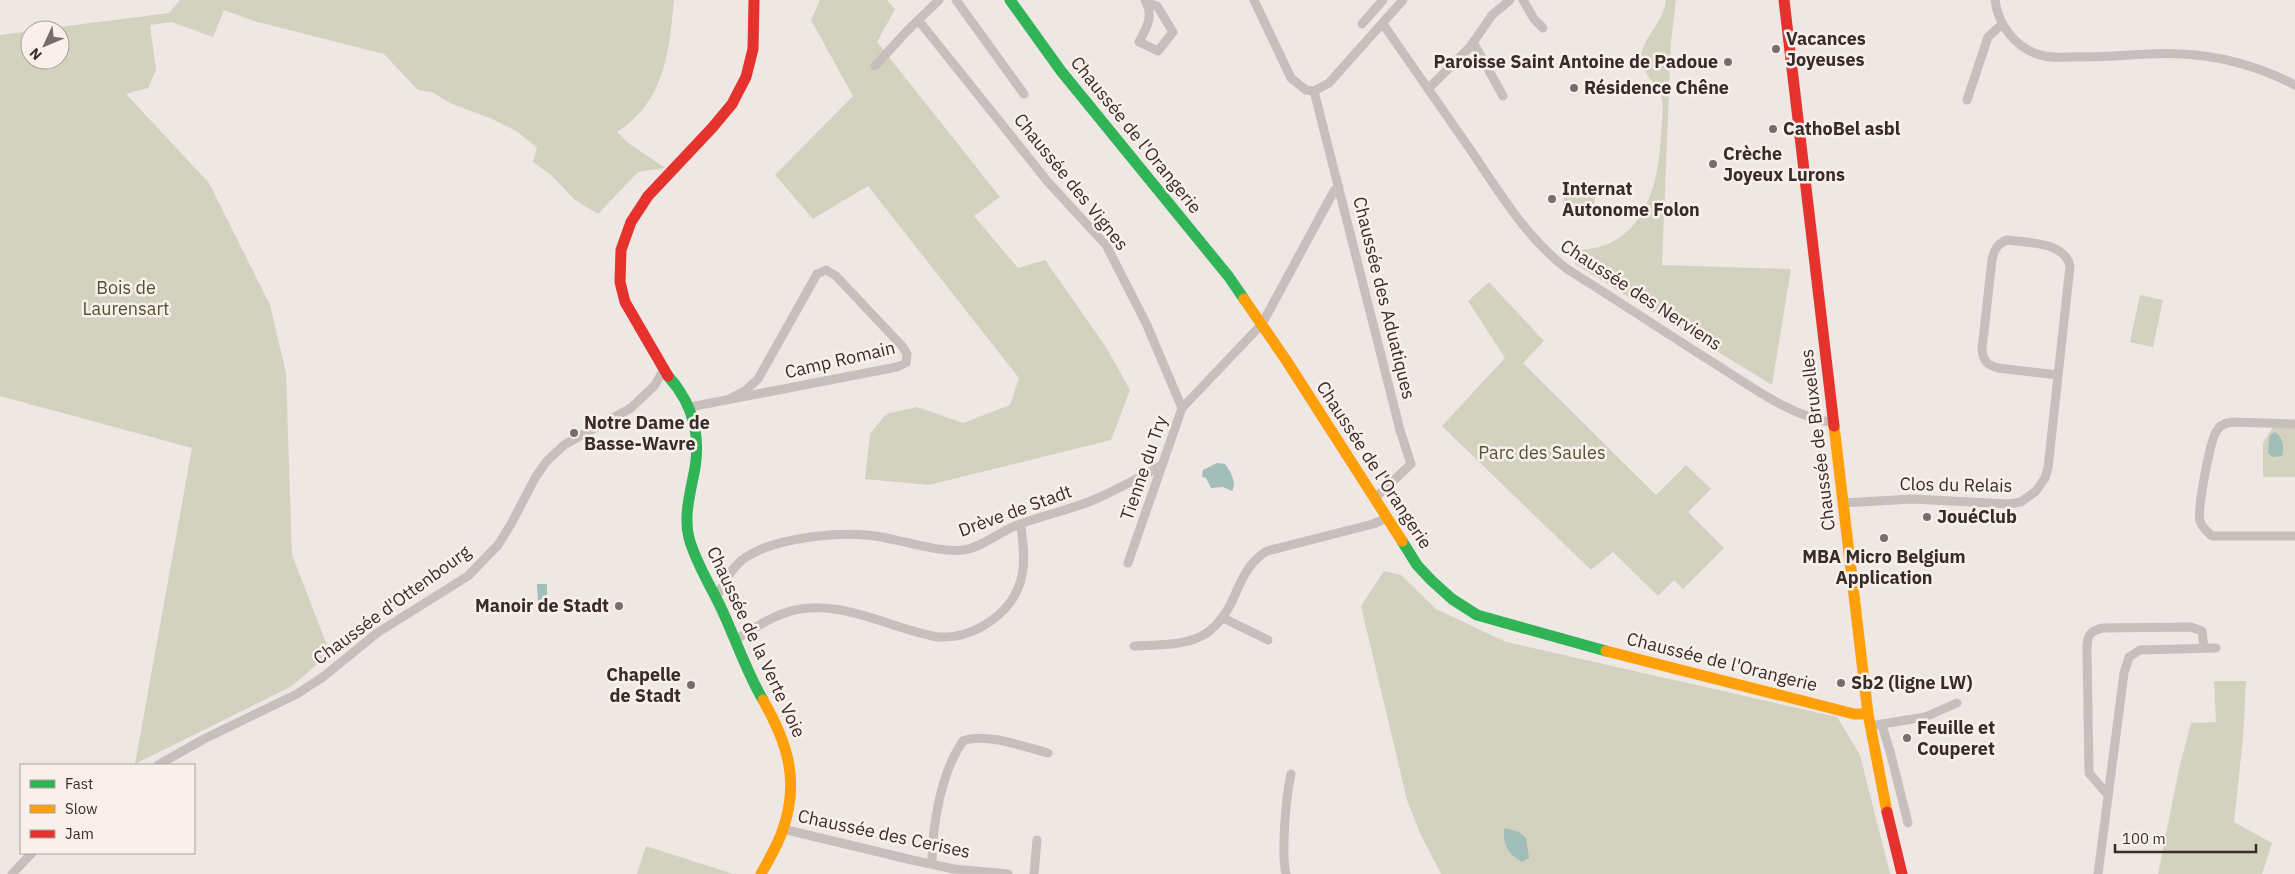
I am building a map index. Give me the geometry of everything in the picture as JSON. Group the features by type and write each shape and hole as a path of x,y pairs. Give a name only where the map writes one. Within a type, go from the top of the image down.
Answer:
{"street":[{"path":"663,371 655,350 631,316 624,300 620,268 622,244 629,226 648,196 711,129 739,93 753,56 755,32 754,0"},
{"path":"875,66 939,0"},
{"path":"956,0 1024,94"},
{"name":"Chaussée de l'Orangerie","path":"1010,0 1056,65 1229,277 1262,324 1417,565 1455,603 1477,616 1730,684 1854,714 1868,714"},
{"path":"1254,0 1291,78 1306,90 1314,91 1329,83 1404,0"},
{"path":"1428,89 1473,42 1492,15 1510,0"},
{"path":"1523,0 1534,19 1543,28"},
{"name":"Chaussée de Bruxelles","path":"1784,0 1868,714 1876,725 1882,794 1902,874"},
{"path":"1995,0 2002,24 2017,42 2037,54 2061,58 2189,54 2242,64 2270,72 2295,85"},
{"path":"1146,1 1157,6 1173,32 1158,52 1139,42 1150,20 1146,1"},
{"path":"1362,24 1381,2 1391,14"},
{"name":"Chaussée des Vignes","path":"919,21 1048,182 1106,245 1146,323 1182,408"},
{"name":"Chaussée des Nerviens","path":"1383,24 1533,239 1550,256 1567,269 1755,388 1814,420 1834,423"},
{"path":"1967,100 1988,37 2002,24"},
{"path":"1473,42 1503,96"},
{"name":"Chaussée des Aduatiques","path":"1314,91 1340,187 1400,430 1412,464 1375,498"},
{"name":"Tienne du Try","path":"1128,563 1182,408 1262,324 1334,191 1340,187"},
{"name":"Clos du Relais","path":"1843,503 1912,499 2009,504 2026,499 2039,488 2048,468 2069,276 2068,260 2060,250 2053,248 2007,240 2000,242 1992,260 1982,349 1985,361 1990,366 1998,368 2058,375"},
{"name":"Camp Romain","path":"690,406 744,398 897,367 906,363 907,354 836,276 826,270 817,274 758,379 745,391 729,399"},
{"name":"Chaussée de la Verte Voie","path":"663,371 679,385 690,406 697,455 687,504 688,529 692,546 735,640 748,675 782,736 788,752 791,775 783,829 761,874"},
{"name":"Chaussée d'Ottenbourg","path":"160,764 297,694 323,677 377,633 468,576 498,545 535,478 546,462 564,445 631,408 655,385 663,371"},
{"path":"2295,424 2224,423 2215,432 2202,490 2200,512 2204,529 2212,536 2295,536"},
{"name":"Drève de Stadt","path":"716,598 732,570 742,561 750,555 777,545 820,536 848,534 878,536 943,549 962,550 978,546 1021,524 1090,501 1162,465"},
{"path":"1134,646 1181,644 1209,632 1223,618 1231,606 1248,569 1260,555 1275,548 1373,524 1387,518"},
{"path":"735,640 784,613 816,606 844,611 938,637 951,638 970,633 987,624 1002,611 1017,590 1024,566 1021,524"},
{"path":"1223,618 1268,640"},
{"path":"2108,794 2089,772 2088,634 2093,630 2103,628 2191,627 2202,630 2204,648"},
{"path":"2098,874 2124,672 2129,657 2140,650 2216,648"},
{"path":"1908,823 1876,725 1925,717 1957,703"},
{"path":"932,864 933,830 942,790 955,754 963,741 972,737 984,738 1048,753"},
{"path":"1286,874 1284,862 1287,792 1291,774"},
{"name":"Chaussée des Cerises","path":"783,829 954,869 1008,874"},
{"path":"1034,874 1037,840"},
{"path":"12,874 31,854"}],"green space":[{"name":"Bois de Laurensart","path":"180,0 674,0 670,38 662,74 645,106 633,120 617,132 627,142 665,168 638,172 598,214 574,199 551,175 533,162 537,148 518,132 490,118 450,103 432,92 418,90 384,54 254,21 224,10 213,37 172,22 150,25 156,70 148,88 126,94 209,183 270,305 286,373 292,555 330,653 292,686 135,764 192,448 0,396 0,35 20,32 20,70 70,70 70,26 169,13"},
{"path":"820,0 887,0 895,9 877,42 1000,197 974,216 1018,268 1045,260 1106,347 1130,390 1111,440 929,485 865,479 870,434 886,414 917,407 963,423 1010,405 1019,378 868,186 813,219 775,175 853,96 811,20"},
{"path":"1666,0 1676,0 1671,41 1662,265 1791,269 1772,385 1575,264 1574,250 1597,248 1616,240 1630,228 1642,213 1650,195 1659,155 1662,104 1659,90 1645,72 1641,55 1646,41 1662,15"},
{"path":"1574,187 1586,187 1586,193 1589,194 1589,197 1595,197 1594,206 1586,214 1582,214 1582,218 1577,218 1577,214 1571,211 1571,208 1563,205 1564,196 1568,196 1568,193 1571,193"},
{"name":"Parc des Saules","path":"1489,282 1544,341 1523,363 1656,495 1686,465 1711,489 1688,512 1724,548 1683,589 1674,580 1658,596 1613,552 1591,570 1442,426 1505,358 1468,301"},
{"path":"2140,295 2163,300 2153,347 2130,342"},
{"path":"2273,427 2295,427 2295,477 2263,477 2263,443"},
{"path":"1384,571 1401,575 1436,609 1506,642 1837,717 1860,755 1890,874 1441,874 1419,831 1407,800 1361,606"},
{"path":"2214,681 2246,681 2243,738 2234,822 2272,843 2262,874 2158,874 2179,769 2191,723 2216,722"},
{"path":"646,846 733,874 637,874"}],"water":[{"path":"2274,432 2277,433 2282,442 2282,456 2273,457 2268,453 2269,437"},
{"path":"1217,463 1225,464 1229,470 1234,481 1232,491 1223,487 1211,488 1206,478 1202,477 1203,470"},
{"path":"537,584 547,584 547,603 538,604"},
{"path":"1504,829 1519,832 1526,838 1529,858 1522,862 1510,853 1504,840"}],"traffic: fast":[{"path":"1010,0 1061,71 1229,277 1244,299"},
{"path":"668,376 685,399 694,424 696,436 696,464 687,516 689,538 746,667 763,700"},
{"path":"1402,541 1417,565 1431,580 1452,599 1477,615 1606,651"}],"traffic: slow":[{"path":"1244,299 1286,360 1402,541"},
{"path":"1834,426 1868,714 1887,812"},
{"path":"1606,651 1854,714 1868,714"},
{"path":"761,874 781,835 788,811 790,794 790,778 784,746 779,731 763,700"}],"traffic: jam":[{"path":"668,376 625,302 620,282 621,250 631,222 648,196 732,104 746,77 753,49 754,0"},
{"path":"1784,0 1834,426"},
{"path":"1887,812 1902,874"}],"place":[{"name":"Vacances Joyeuses","path":"1776,49"},
{"name":"Paroisse Saint Antoine de Padoue","path":"1728,62"},
{"name":"Résidence Chêne","path":"1574,88"},
{"name":"CathoBel asbl","path":"1773,129"},
{"name":"Crèche Joyeux Lurons","path":"1713,164"},
{"name":"Internat Autonome Folon","path":"1552,199"},
{"name":"Notre Dame de Basse-Wavre","path":"574,433"},
{"name":"JouéClub","path":"1927,517"},
{"name":"MBA Micro Belgium Application","path":"1884,538"},
{"name":"Manoir de Stadt","path":"619,606"},
{"name":"Sb2 (ligne LW)","path":"1841,683"},
{"name":"Chapelle de Stadt","path":"691,685"},
{"name":"Feuille et Couperet","path":"1907,738"}]}
